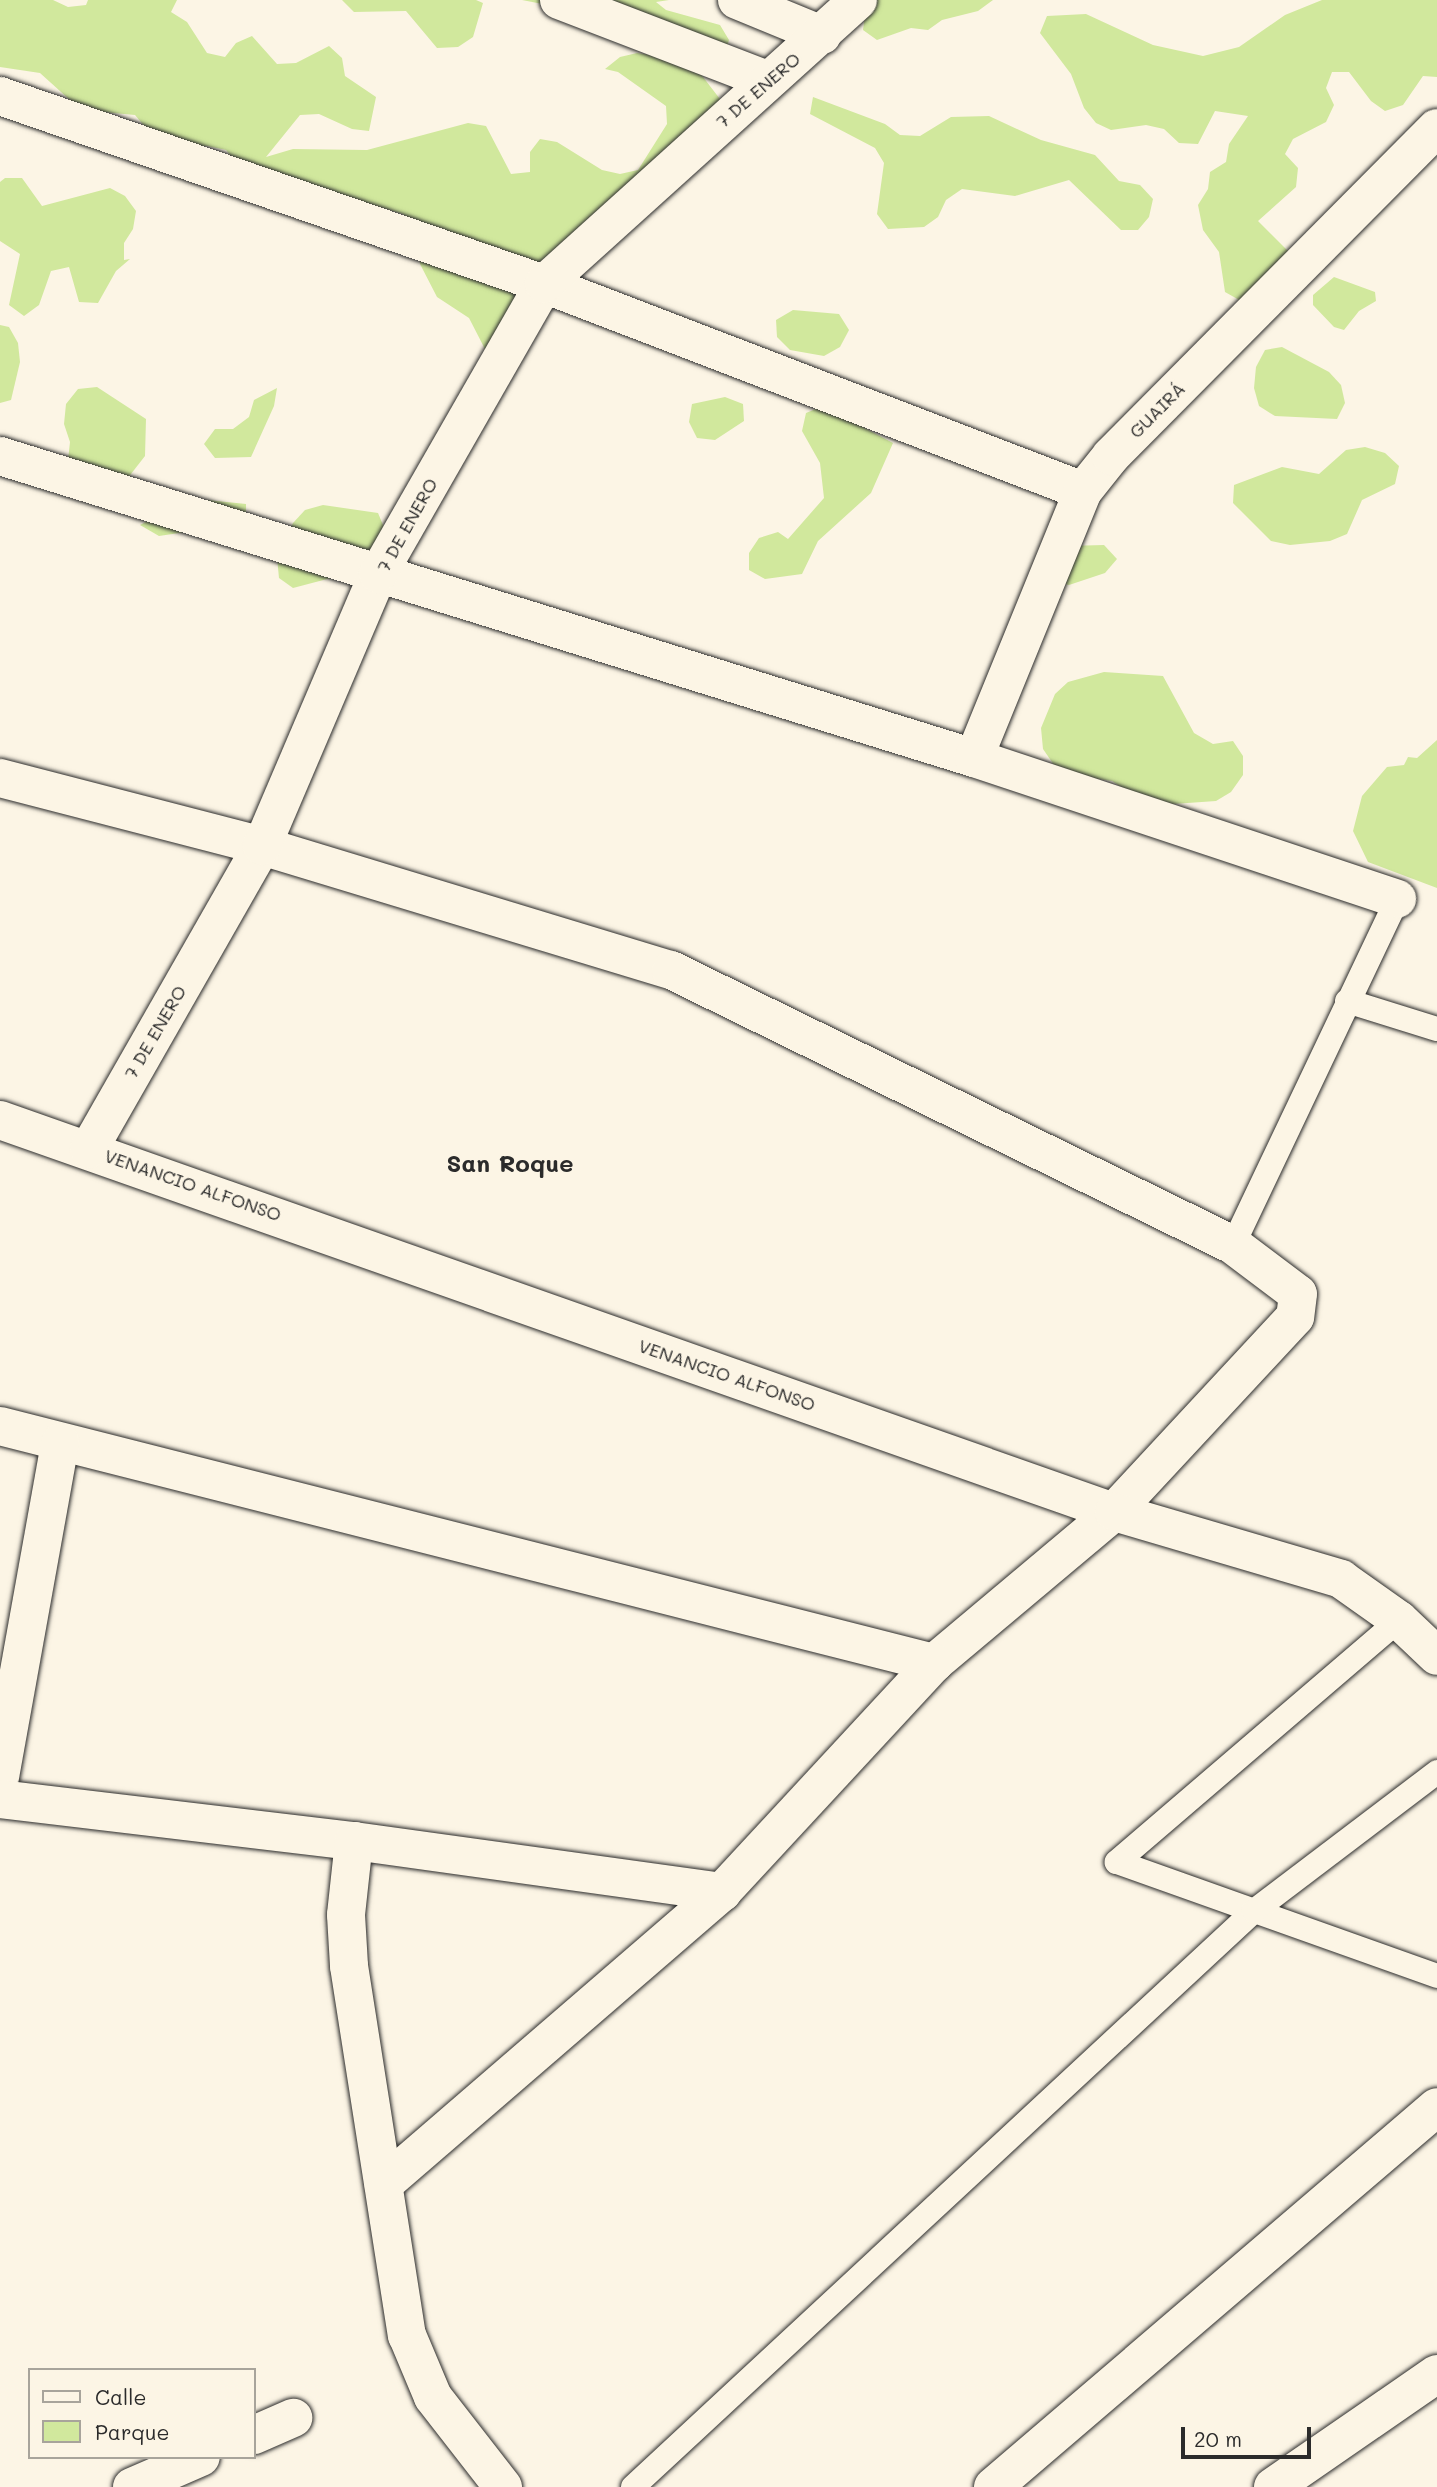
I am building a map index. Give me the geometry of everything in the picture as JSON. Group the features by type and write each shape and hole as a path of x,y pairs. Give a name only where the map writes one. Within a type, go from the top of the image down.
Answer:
{"street":[{"path":"559,0 766,80"},
{"path":"737,0 822,36"},
{"name":"7 DE ENERO","path":"89,1149 262,846 378,574 544,284 766,80 822,36 858,0"},
{"path":"0,96 544,284 1083,491"},
{"name":"GUAIRÁ","path":"974,758 1083,491 1111,456 1437,128"},
{"path":"0,456 974,758 1396,900"},
{"path":"0,778 262,846 671,970 1233,1245 1298,1294 1295,1317 1114,1512 934,1663 722,1892 384,2184"},
{"name":"VENANCIO ALFONSO","path":"0,1120 89,1149 1114,1512 1341,1579 1399,1620 1437,1656"},
{"path":"0,1426 934,1663"},
{"path":"0,1777 61,1442"},
{"path":"0,1799 354,1841 722,1892"},
{"path":"354,1841 346,1915 349,1966 407,2335 433,2397 503,2487"},
{"path":"993,2487 1437,2107"},
{"path":"1273,2487 1437,2374"},
{"path":"256,2434 293,2417"},
{"path":"132,2487 196,2459"}],"lane":[{"path":"1233,1245 1396,900"},
{"path":"1347,1001 1437,1029"},
{"path":"1399,1620 1117,1862 1437,1976"},
{"path":"633,2487 1254,1911 1437,1772"}],"green space":[{"path":"0,0 53,0 68,7 86,5 88,0 177,0 171,12 187,22 207,53 225,57 236,43 252,36 277,64 296,63 329,46 342,58 345,76 376,97 369,131 352,129 319,114 300,115 266,157 293,149 367,150 468,123 486,126 511,174 530,172 530,152 540,139 557,142 602,170 620,174 638,170 667,124 666,106 618,72 605,69 620,57 637,53 690,60 723,103 487,353 469,318 437,297 420,264 417,227 403,214 238,165 226,150 207,146 172,149 157,141 135,115 81,110 40,73 0,67"},
{"path":"342,0 476,0 483,3 473,37 458,47 437,48 406,11 354,12"},
{"path":"522,0 669,0 656,2 666,10 720,25 729,40 723,58 578,11"},
{"path":"867,0 993,0 978,11 942,20 928,30 911,28 877,40 863,30"},
{"path":"1322,0 1437,0 1437,77 1423,76 1403,105 1385,111 1371,101 1349,72 1332,72 1326,88 1334,105 1326,122 1293,139 1285,154 1298,168 1296,187 1258,221 1298,261 1241,301 1225,292 1219,252 1203,230 1198,205 1208,189 1210,172 1226,162 1229,144 1248,116 1215,111 1198,144 1179,143 1164,129 1146,125 1111,130 1096,123 1084,108 1071,74 1040,33 1047,16 1086,14 1153,45 1203,56 1239,47 1285,15"},
{"path":"813,97 885,124 900,135 920,136 951,117 989,116 1041,140 1095,155 1119,181 1140,185 1153,199 1149,217 1138,230 1121,230 1069,180 1015,196 962,189 946,200 938,217 924,227 888,229 877,214 884,163 875,148 810,114"},
{"path":"5,178 22,178 42,206 110,188 125,196 136,211 133,229 124,243 124,260 130,259 116,271 98,303 79,302 69,267 51,271 39,305 24,316 9,305 20,254 0,241 0,182"},
{"path":"1334,277 1375,292 1376,301 1359,311 1344,330 1334,327 1313,305 1313,295"},
{"path":"793,310 839,314 849,330 840,347 824,356 790,350 777,337 776,320"},
{"path":"0,325 9,327 18,343 20,362 11,400 0,403"},
{"path":"1282,347 1329,372 1341,385 1345,403 1337,419 1275,416 1259,406 1254,388 1256,367 1265,350"},
{"path":"97,387 146,419 145,456 120,488 66,478 70,442 64,424 66,404 78,389"},
{"path":"277,388 274,406 251,457 215,458 204,444 215,429 233,429 249,417 254,400"},
{"path":"725,397 743,404 744,421 715,440 697,438 689,422 692,404"},
{"path":"823,406 893,443 871,493 818,541 802,574 765,579 749,570 749,553 759,538 778,532 788,539 824,498 820,463 802,431 806,413"},
{"path":"1365,447 1385,453 1399,466 1395,484 1362,500 1347,534 1330,541 1290,545 1271,541 1233,503 1234,485 1282,467 1319,474 1346,450"},
{"path":"207,500 246,504 246,523 159,536 140,525 172,508 190,508"},
{"path":"323,505 378,513 393,549 331,578 293,588 279,578 277,557 293,523 305,510"},
{"path":"1104,545 1117,559 1105,573 1069,585 1053,582 1066,546"},
{"path":"1104,672 1163,676 1194,733 1213,744 1233,741 1243,756 1243,775 1231,792 1216,801 1159,805 1142,801 1112,781 1069,775 1054,765 1043,749 1041,728 1055,694 1068,682"},
{"path":"1437,740 1437,888 1368,862 1353,831 1362,796 1387,767 1404,765 1408,757 1417,758"}],"district":[{"name":"San Roque","path":"510,1163"}]}
